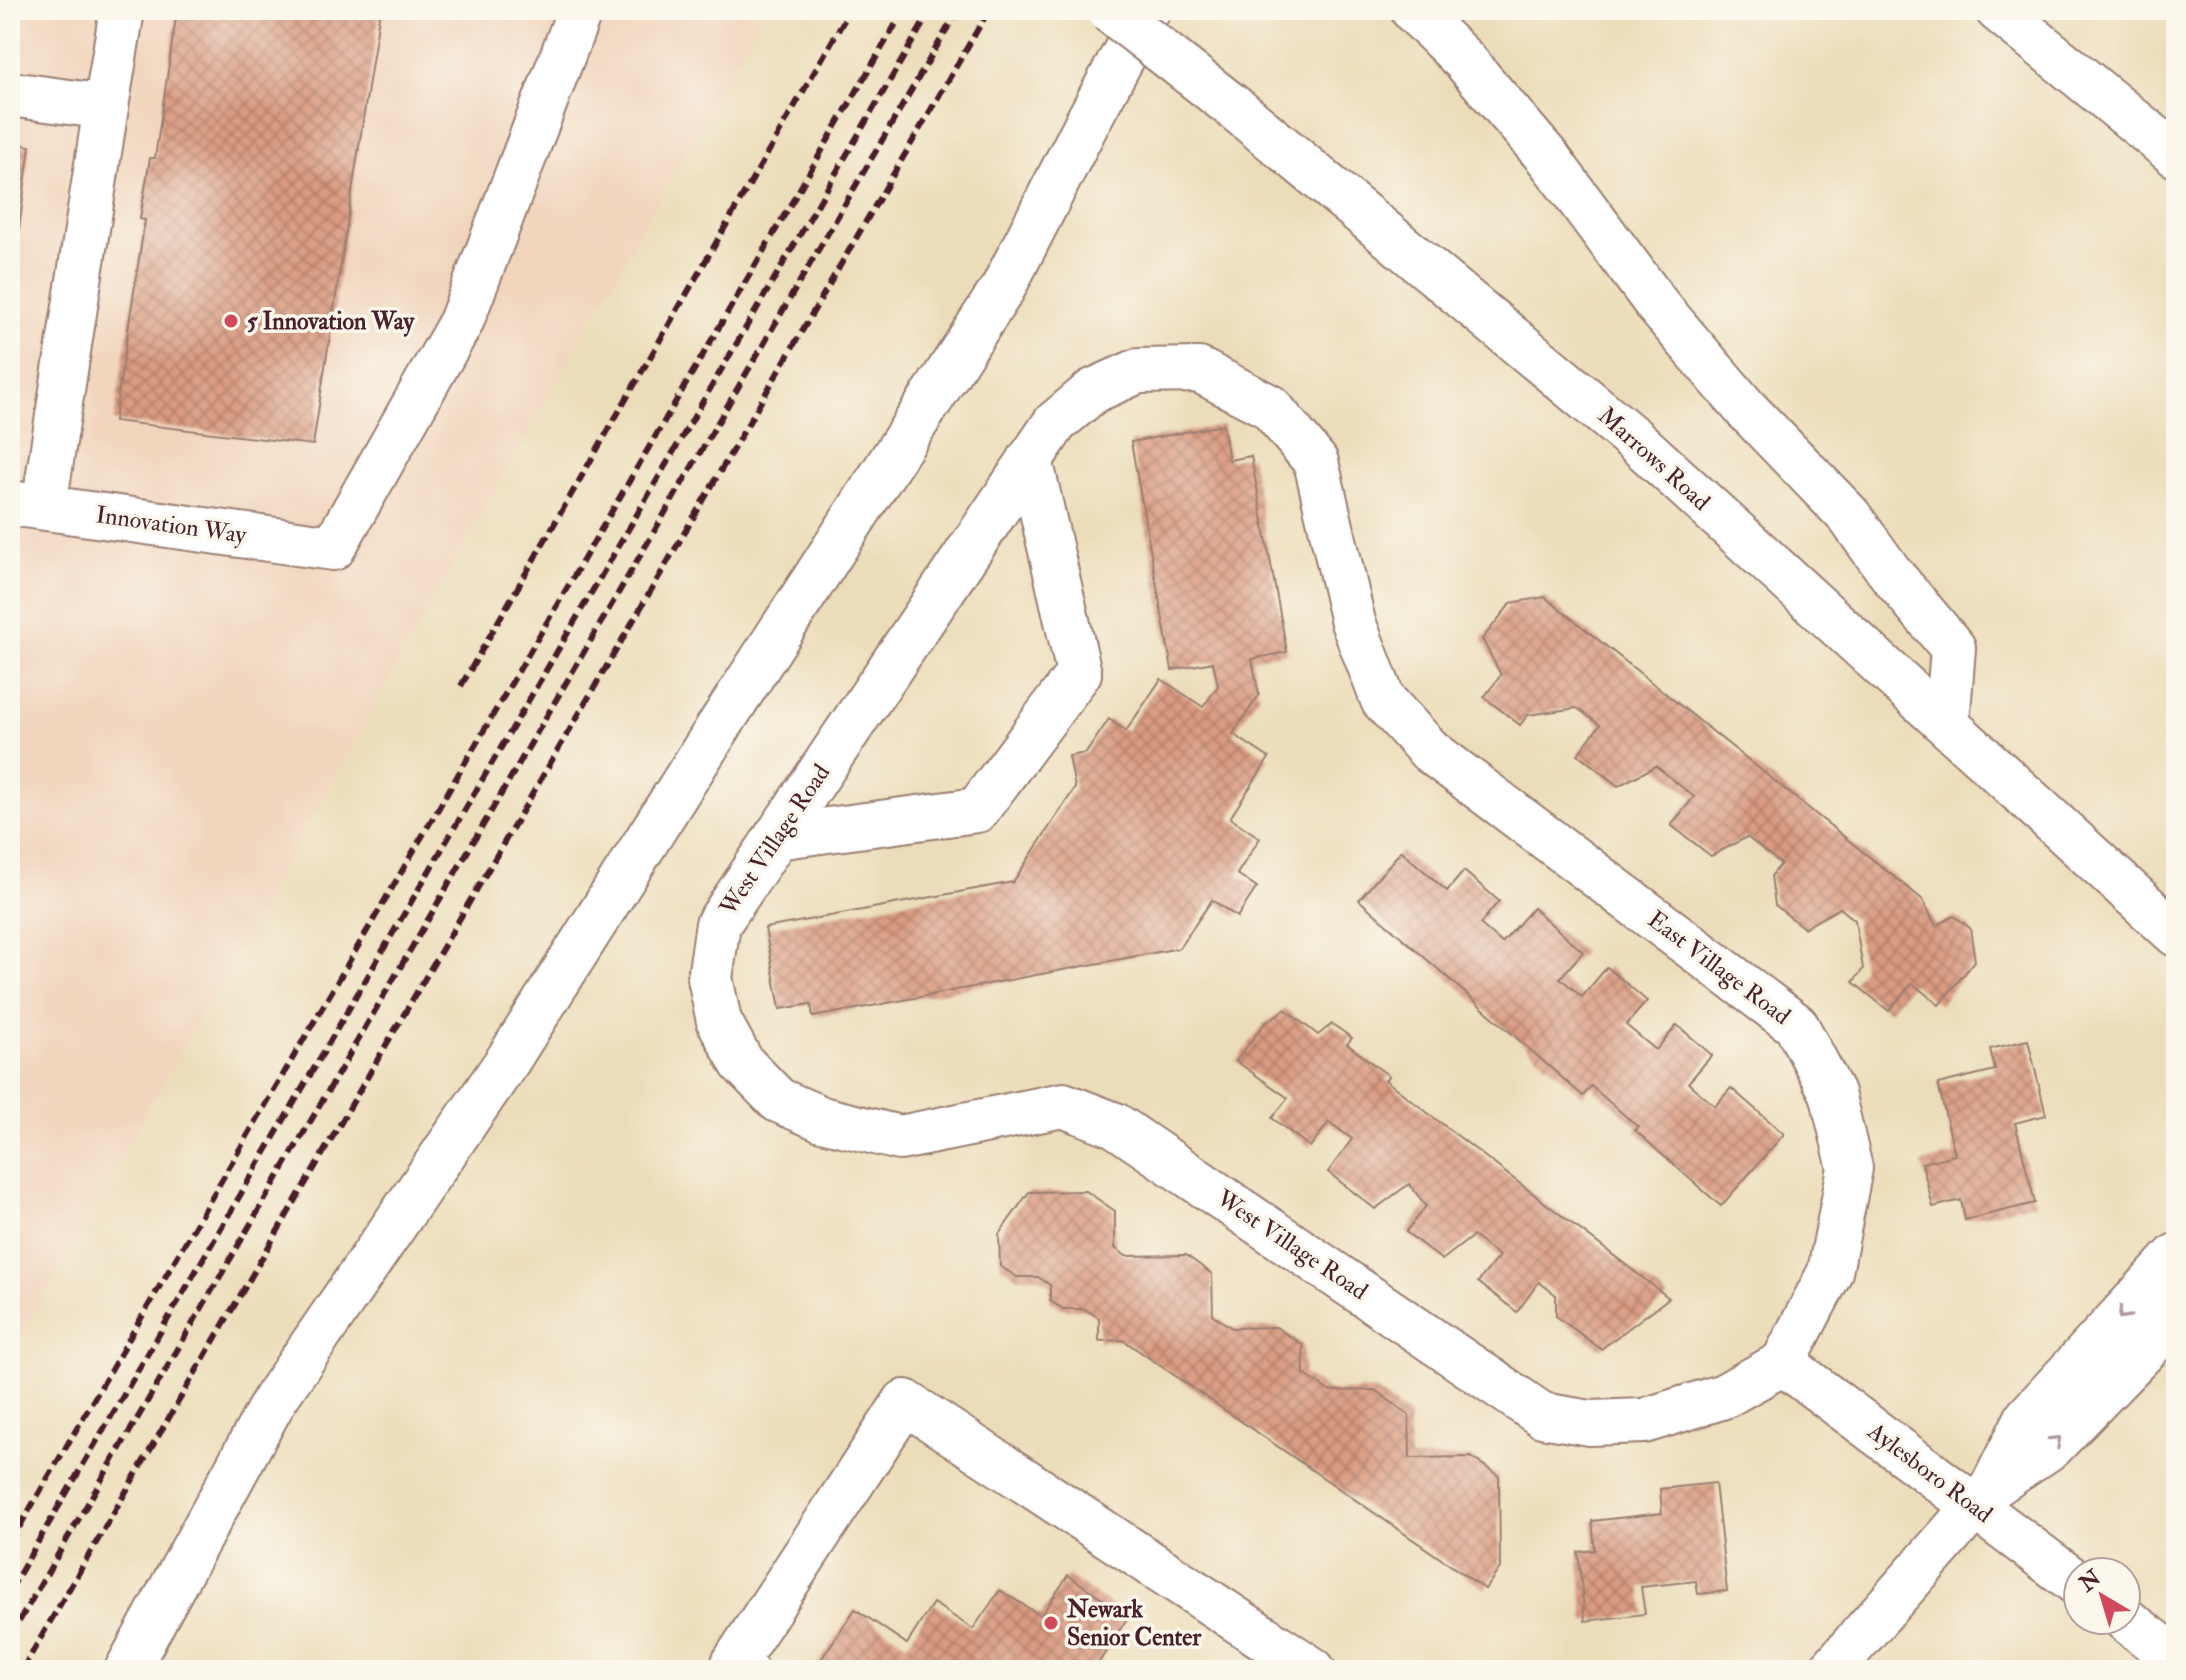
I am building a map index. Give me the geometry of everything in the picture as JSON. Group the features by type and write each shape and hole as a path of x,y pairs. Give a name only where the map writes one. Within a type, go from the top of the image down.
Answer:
{"street":[{"path":"27,504 106,107 122,10"},
{"name":"Innovation Way","path":"27,504 333,548 461,322 580,10"},
{"name":"Marrows Road","path":"1109,10 1236,109 1635,440 2176,934"},
{"path":"127,1670 275,1399 508,1060 716,731 1003,288 1148,10"},
{"path":"1413,10 1464,60 1549,159 1658,306 1745,408 1849,516 1891,574 1953,648 1947,724"},
{"path":"1998,10 2176,155"},
{"path":"10,94 106,107"},
{"name":"West Village Road","path":"1430,751 1383,700 1353,622 1316,462 1270,407 1199,370 1138,371 1093,391 1055,423 718,924 710,978 719,1021 742,1063 778,1100 822,1119 900,1138 1063,1105 1115,1125 1542,1415 1590,1423 1644,1421 1724,1396 1783,1363"},
{"path":"776,837 977,810 1079,673 1030,459"},
{"name":"East Village Road","path":"1430,751 1796,1025 1832,1093 1850,1168 1830,1272 1783,1363"},
{"path":"1831,1670 1983,1496 2027,1418 2176,1256"},
{"path":"1983,1496 2052,1446 2176,1318"},
{"name":"Aylesboro Road","path":"1783,1363 1983,1496 2062,1569"},
{"path":"745,1670 734,1663 905,1402 1313,1670"},
{"path":"2142,1632 2176,1658"}],"shaded area":[{"path":"10,10 765,10 10,1356"}],"building":[{"name":"5 Innovation Way","path":"177,10 380,10 313,445 114,421 145,220 140,219 150,158 155,158"},
{"path":"10,142 30,146 12,282 10,282"},
{"path":"1223,425 1229,460 1251,456 1287,652 1252,659 1259,695 1233,734 1269,758 1230,818 1260,838 1237,874 1257,887 1237,917 1212,900 1179,948 813,1017 811,1004 780,1009 765,928 1013,882 1075,788 1069,756 1086,753 1109,719 1126,731 1161,679 1203,707 1218,686 1213,662 1172,670 1131,442"},
{"path":"1545,597 1923,900 1936,926 1954,916 1970,928 1975,961 1939,1005 1912,983 1889,1011 1853,982 1863,969 1855,920 1840,908 1804,928 1775,905 1771,876 1781,864 1747,837 1711,856 1671,825 1694,797 1656,766 1618,786 1578,754 1600,725 1577,708 1528,715 1520,725 1484,697 1501,675 1482,639 1511,603"},
{"path":"1401,851 1447,891 1464,871 1499,901 1480,924 1502,943 1533,908 1583,952 1560,978 1582,997 1607,967 1647,1001 1626,1025 1656,1050 1677,1025 1712,1055 1688,1083 1715,1106 1731,1088 1784,1134 1721,1206 1635,1130 1638,1127 1591,1086 1583,1096 1359,900"},
{"path":"1285,1009 1318,1035 1332,1024 1352,1038 1347,1044 1389,1076 1385,1080 1669,1298 1601,1349 1556,1316 1556,1295 1539,1282 1517,1312 1478,1282 1499,1256 1473,1236 1442,1260 1406,1232 1426,1206 1409,1184 1375,1209 1328,1172 1352,1139 1329,1122 1310,1147 1272,1118 1288,1098 1236,1061 1264,1024"},
{"path":"2028,1040 2046,1115 2015,1123 2035,1203 1965,1220 1961,1200 1933,1207 1922,1163 1955,1155 1938,1084 1995,1070 1990,1049"},
{"path":"1086,1191 1115,1211 1115,1248 1126,1256 1186,1255 1212,1274 1213,1315 1232,1328 1276,1327 1303,1345 1304,1374 1329,1391 1375,1390 1409,1415 1410,1458 1471,1457 1499,1476 1500,1568 1485,1589 1123,1340 1099,1341 1099,1318 1085,1309 1063,1309 1050,1301 1050,1285 1038,1277 1017,1277 1000,1266 999,1234 1029,1192"},
{"path":"1715,1483 1727,1591 1698,1594 1696,1581 1641,1587 1645,1614 1585,1621 1578,1552 1595,1550 1592,1521 1662,1513 1660,1489"},
{"name":"Newark Senior Center","path":"1068,1575 1128,1617 1096,1667 1100,1670 814,1670 855,1609 907,1644 933,1603 973,1629 1000,1590 1041,1616"}],"railway":[{"path":"461,686 850,10"},
{"path":"10,1543 904,10"},
{"path":"10,1590 931,10"},
{"path":"10,1637 958,10"},
{"path":"22,1670 989,10"}],"place":[{"name":"5 Innovation Way","path":"231,321"},
{"name":"Newark Senior Center","path":"1051,1623"}]}
